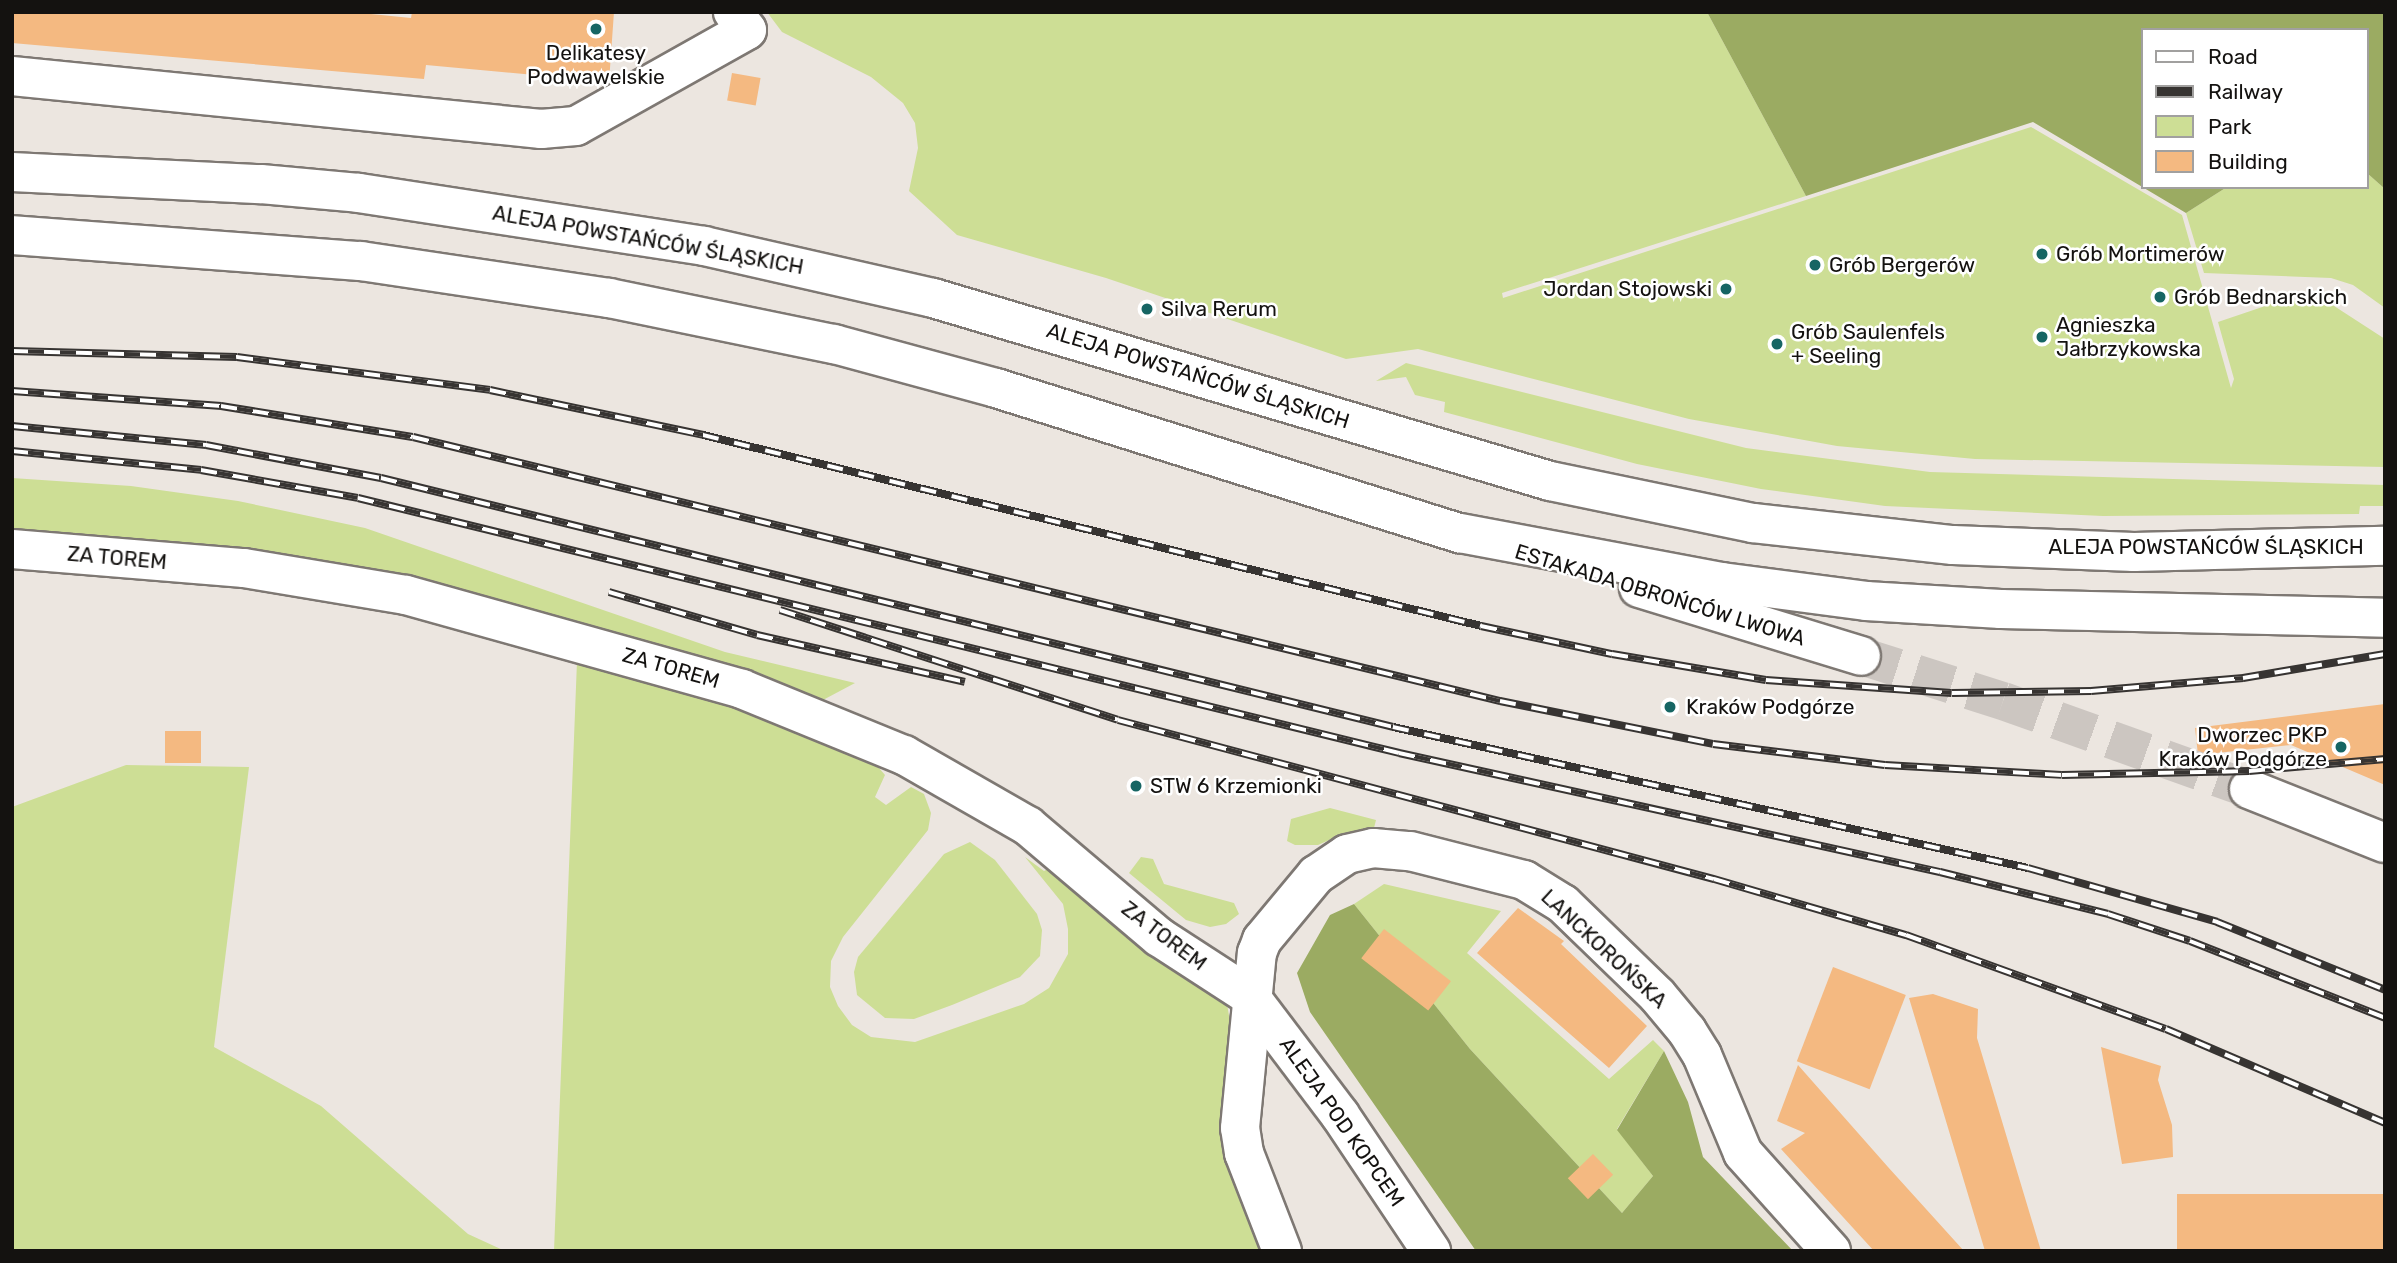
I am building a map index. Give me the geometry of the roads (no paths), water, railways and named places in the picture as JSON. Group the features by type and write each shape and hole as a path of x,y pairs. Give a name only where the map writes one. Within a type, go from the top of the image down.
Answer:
{"main road":[{"path":"12,76 541,129 576,126 747,30 733,12"},
{"name":"ALEJA POWSTAŃCÓW ŚLĄSKICH","path":"12,172 261,184 359,193 704,246 933,298 1550,481 1753,523 1953,545 2134,552 2385,546"},
{"path":"12,235 240,249 472,275 820,341 1142,430 1460,533 1723,582 1866,601 2385,618"},
{"name":"ESTAKADA OBROŃCÓW LWOWA","path":"1460,533 1861,656"},
{"name":"ZA TOREM","path":"12,549 244,568 406,596 743,689 853,731 973,792 1028,826 1182,954 1250,996"},
{"path":"2249,789 2385,843"},
{"name":"LANCKOROŃSKA","path":"1282,1251 1244,1153 1240,1128 1250,996 1262,940 1316,875 1347,854 1373,848 1410,851 1538,886 1563,904 1674,1015 1702,1055 1743,1153 1831,1251"},
{"name":"ALEJA POD KOPCEM","path":"1250,996 1340,1115 1431,1251"}],"tunnel":[{"path":"1861,656 2003,701 2249,789"}],"railway":[{"path":"12,351 237,357 490,390 703,435 1481,626 1612,654 1766,680 1952,693 2091,691 2243,678 2385,654"},
{"path":"12,391 221,406 413,437 1500,701 1713,744 1885,765 2062,775 2249,771 2385,759"},
{"path":"12,426 206,445 381,478 1393,727 2028,868 2217,922 2385,990"},
{"path":"12,451 201,470 358,498 1399,753 1940,872 2108,914 2190,941 2385,1018"},
{"path":"609,592 757,635 965,682"},
{"path":"780,610 1118,720 1714,879 1906,935 2166,1029 2385,1123"}],"place":[{"name":"Delikatesy Podwawelskie","path":"596,29"},
{"name":"Grób Mortimerów","path":"2042,254"},
{"name":"Grób Bergerów","path":"1815,265"},
{"name":"Jordan Stojowski","path":"1726,289"},
{"name":"Grób Bednarskich","path":"2160,297"},
{"name":"Silva Rerum","path":"1147,309"},
{"name":"Agnieszka Jałbrzykowska","path":"2042,337"},
{"name":"Grób Saulenfels + Seeling","path":"1777,344"},
{"name":"Kraków Podgórze","path":"1670,707"},
{"name":"Dworzec PKP Kraków Podgórze","path":"2341,747"},
{"name":"STW 6 Krzemionki","path":"1136,786"}]}
